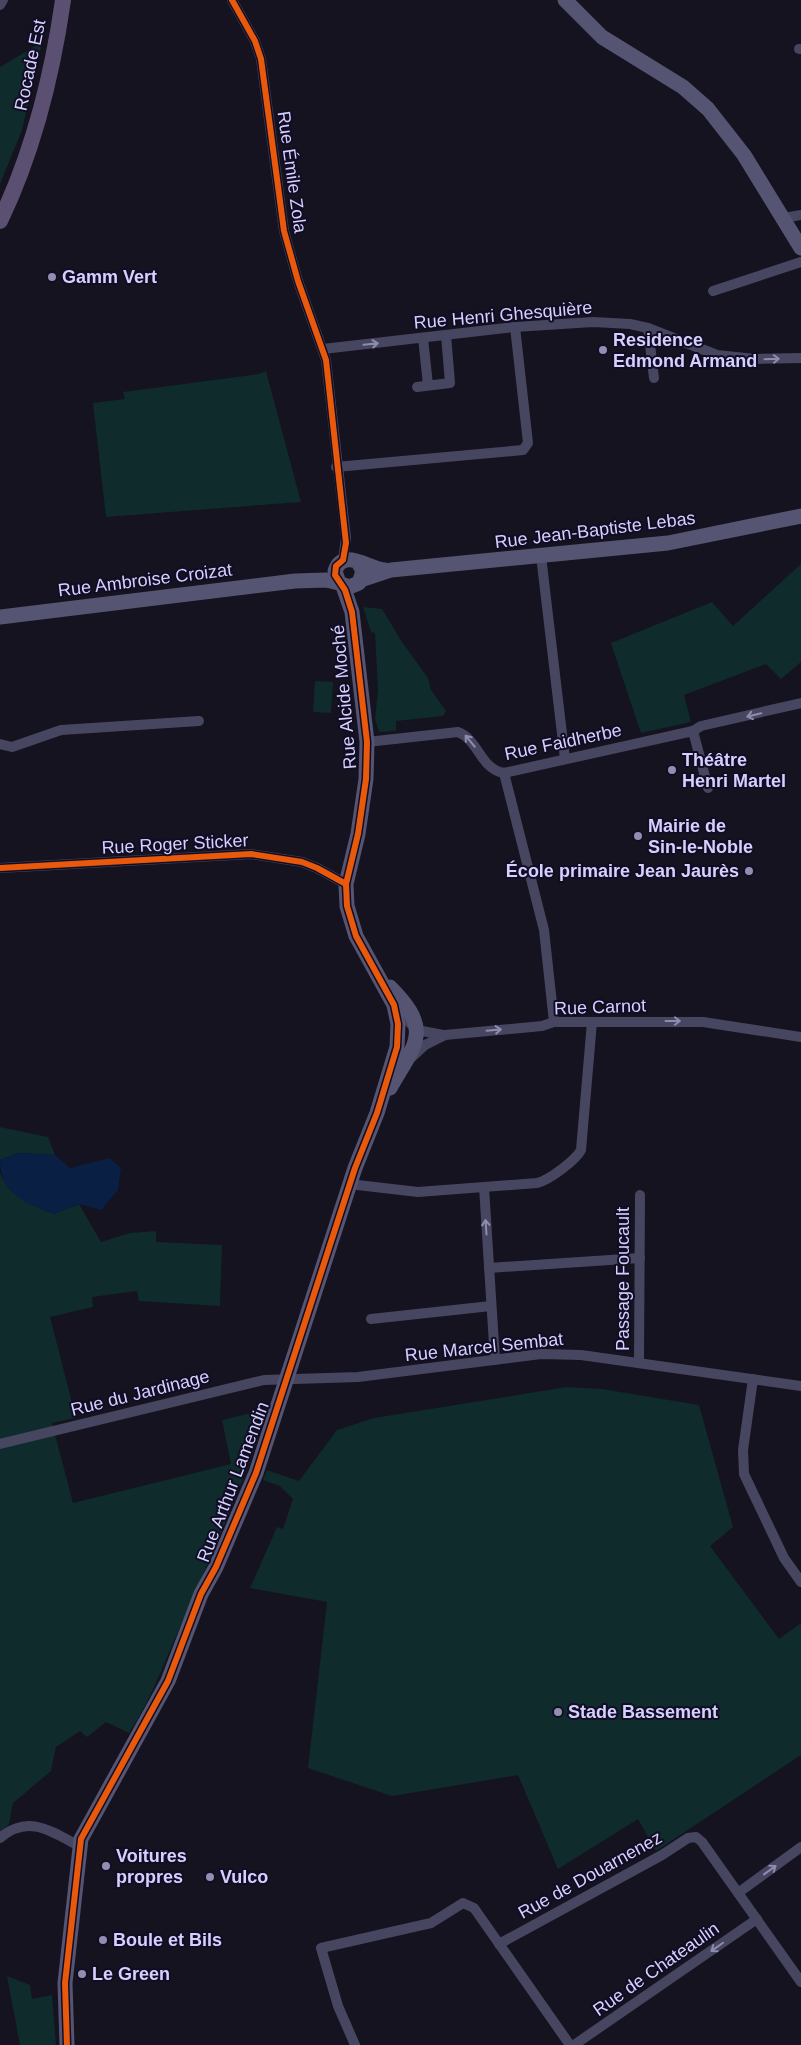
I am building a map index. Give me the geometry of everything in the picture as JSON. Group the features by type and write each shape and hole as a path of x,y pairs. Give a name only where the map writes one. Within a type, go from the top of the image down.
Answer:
{"main road":[{"name":"Rocade Est","path":"0,221 28,154 52,68 63,0"}],"street":[{"path":"0,5 3,0"},
{"name":"Rue Émile Zola","path":"232,0 255,42 261,59 284,232 298,281 323,349"},
{"path":"565,0 602,37 678,84 702,103 733,140 784,218 801,248"},
{"path":"784,218 801,215"},
{"path":"713,290 801,262"},
{"name":"Rue Henri Ghesquière","path":"323,349 516,327 579,322 630,324 648,328 717,355 756,359 801,358"},
{"path":"336,467 519,451 526,448 528,442 516,327"},
{"path":"648,328 654,378"},
{"path":"423,338 423,386 450,383 446,335"},
{"path":"323,349 327,367 336,467 346,543 346,562 335,575 341,584 352,587 360,581 363,569 346,562"},
{"name":"Rue Jean-Baptiste Lebas","path":"346,562 392,570 541,556 668,543 801,516"},
{"path":"541,556 564,759"},
{"name":"Rue Ambroise Croizat","path":"295,581 346,562"},
{"name":"Rue Jean-Baptiste Lebas","path":"360,581 392,570"},
{"name":"Rue Ambroise Croizat","path":"0,616 295,581 326,580 341,584"},
{"name":"Rue Alcide Moché","path":"355,627 356,596 360,581"},
{"name":"Rue Alcide Moché","path":"341,584 351,605 355,627 367,742 366,778 358,834 346,884 346,906 356,936 380,978"},
{"name":"Rue Faidherbe","path":"367,742 458,732 470,739 487,764 497,772 504,773 693,731 701,726 801,703"},
{"path":"0,744 12,746 61,730 199,721"},
{"path":"693,731 708,788"},
{"path":"504,773 544,930 554,1022"},
{"name":"Rue Roger Sticker","path":"0,868 251,854 290,859 309,865 346,884"},
{"path":"380,978 403,1018 417,1030 435,1035 445,1034"},
{"path":"377,1113 408,1061 417,1040 417,1030 410,1011 380,978"},
{"path":"377,1113 397,1047 398,1024 394,1005"},
{"name":"Rue Carnot","path":"408,1061 418,1050 445,1034 542,1026 554,1022 703,1022 801,1037"},
{"path":"350,1184 413,1192 541,1182 579,1155 582,1144 592,1022"},
{"name":"Rue Arthur Lamendin","path":"68,2041 65,1984 79,1846 84,1832 172,1672 201,1594 215,1570 256,1473 350,1184 377,1113"},
{"path":"484,1187 495,1360"},
{"name":"Passage Foucault","path":"639,1363 640,1195"},
{"path":"489,1268 640,1258"},
{"path":"371,1320 491,1306"},
{"name":"Rue Marcel Sembat","path":"288,1379 358,1377 552,1354 639,1363 801,1386"},
{"name":"Rue du Jardinage","path":"0,1444 264,1380 288,1379"},
{"path":"753,1379 743,1450 744,1474 780,1550 801,1582"},
{"path":"0,1838 14,1828 33,1826 50,1831 79,1846"},
{"name":"Rue de Douarnenez","path":"499,1944 654,1859 688,1838 696,1837 738,1893"},
{"path":"801,1847 738,1893 801,1982"},
{"path":"354,2045 338,2006 321,1948 425,1924 459,1904 467,1903 474,1908 572,2045"},
{"name":"Rue de Chateaulin","path":"572,2045 757,1919"}],"green space":[{"path":"42,42 22,130 0,184 0,67"},
{"path":"266,371 301,502 106,517 93,403 125,399 123,392 259,374"},
{"path":"801,564 801,662 781,679 766,664 684,695 691,722 641,733 611,643 712,602 733,626"},
{"path":"363,607 382,609 402,642 428,678 431,690 446,711 443,716 396,721 396,731 379,732 375,719 378,690 375,633 371,632"},
{"path":"315,681 333,682 331,713 313,712"},
{"path":"0,1127 48,1137 55,1155 18,1153 0,1160"},
{"path":"0,1173 4,1182 22,1199 54,1214 79,1204 101,1242 130,1233 156,1231 156,1242 222,1245 220,1306 139,1301 137,1291 92,1297 93,1307 50,1317 76,1418 52,1423 73,1503 231,1464 222,1420 268,1409 238,1492 215,1546 157,1681 129,1733 106,1722 87,1737 80,1731 56,1747 51,1771 13,1803 9,1824 0,1833"},
{"path":"567,1387 602,1389 699,1405 733,1527 710,1546 779,1639 801,1623 801,1755 656,1851 638,1819 558,1869 518,1775 392,1796 308,1768 327,1602 250,1588 277,1527 283,1529 293,1499 280,1486 263,1480 267,1470 299,1481 337,1430 374,1418"},
{"path":"7,1976 30,1985 32,1999 52,1995 56,2045 20,2045"}],"water":[{"path":"18,1153 55,1155 70,1168 110,1158 121,1168 118,1190 101,1210 79,1204 54,1214 16,1196 5,1182 1,1172 0,1160"}],"cycle path":[{"path":"67,2045 65,1983 81,1839 168,1681 201,1594 216,1567 256,1473 355,1168 377,1113 397,1047 398,1024 394,1005 356,936 347,906 346,884 358,834 366,779 367,742 352,612 345,590 335,575 336,566 343,560 346,543 326,360 298,281 284,231 261,59 255,41 232,0"},
{"path":"0,868 251,854 302,862 346,884"}],"place":[{"name":"Gamm Vert","path":"52,277"},
{"name":"Residence Edmond Armand","path":"603,350"},
{"name":"Théâtre Henri Martel","path":"672,770"},
{"name":"Mairie de Sin-le-Noble","path":"638,836"},
{"name":"École primaire Jean Jaurès","path":"749,871"},
{"name":"Stade Bassement","path":"558,1712"},
{"name":"Voitures propres","path":"106,1866"},
{"name":"Vulco","path":"210,1877"},
{"name":"Boule et Bils","path":"103,1940"},
{"name":"Le Green","path":"82,1974"}]}
